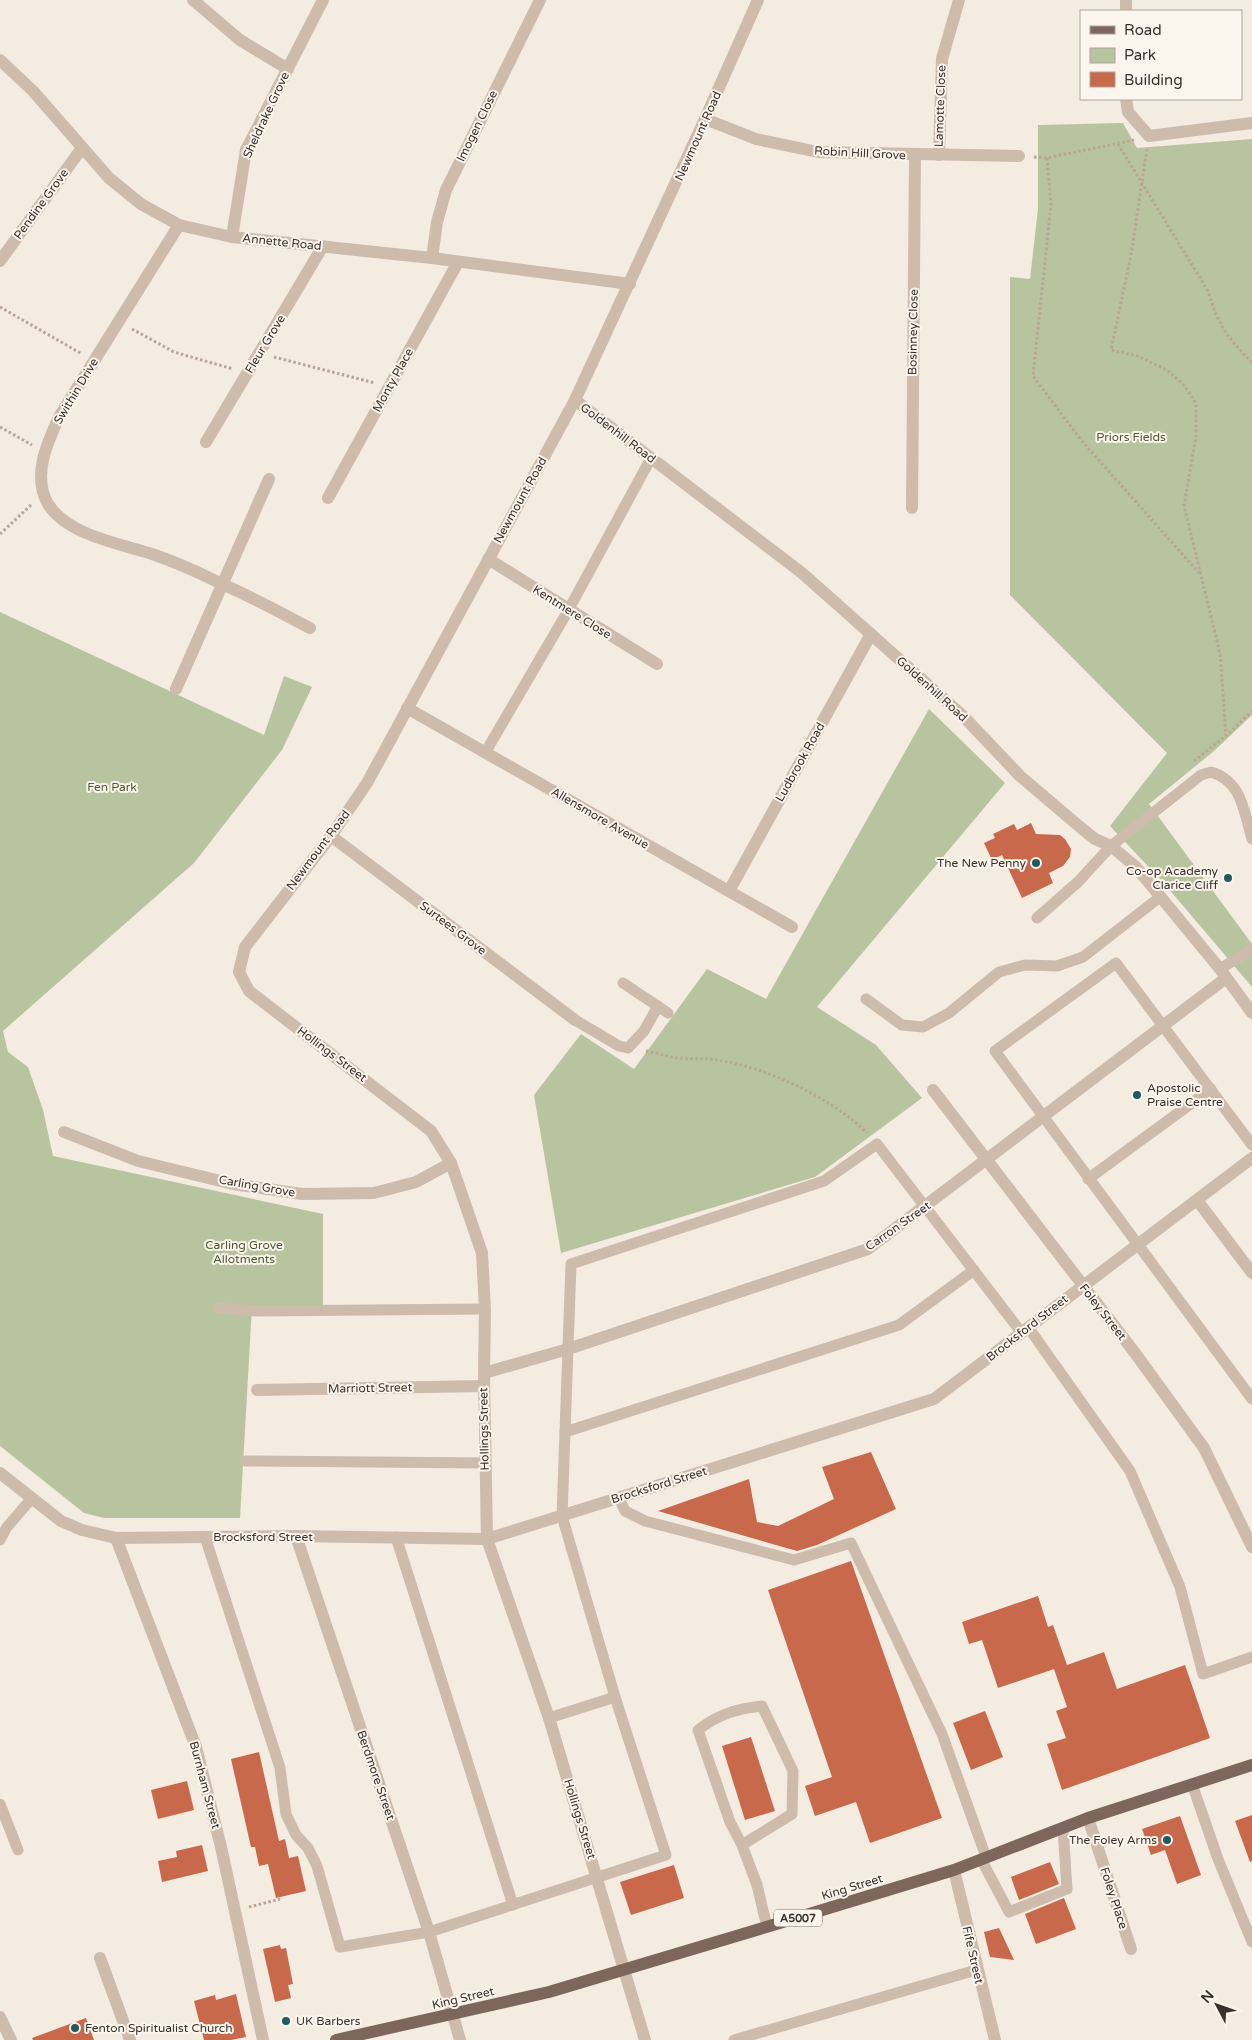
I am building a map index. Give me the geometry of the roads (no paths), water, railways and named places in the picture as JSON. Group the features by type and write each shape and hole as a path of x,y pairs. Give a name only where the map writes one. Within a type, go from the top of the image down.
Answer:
{"main road":[{"name":"King Street","path":"336,2040 548,1992 766,1927 954,1870 1088,1818 1252,1765"}],"street":[{"path":"193,0 240,40 288,68"},
{"name":"Sheldrake Grove","path":"232,237 246,150 323,0"},
{"name":"Imogen Close","path":"432,258 437,222 446,190 540,0"},
{"name":"Newmount Road","path":"238,972 244,947 331,836 367,783 575,400 630,284 758,0"},
{"name":"Lamotte Close","path":"939,155 942,58 959,0"},
{"name":"Annette Road","path":"0,60 33,91 82,148 124,191 159,216 179,225 232,237 432,258 630,284"},
{"path":"1126,100 1128,112 1149,136 1163,136 1252,122"},
{"name":"Robin Hill Grove","path":"705,119 756,139 810,151 915,156 1019,156"},
{"name":"Pendine Grove","path":"0,261 82,148"},
{"name":"Bosinney Close","path":"912,508 915,156"},
{"name":"Swithin Drive","path":"179,225 59,417 45,452 41,473 44,493 56,514 89,534 154,555 222,584 310,628"},
{"name":"Fleur Grove","path":"206,442 323,246"},
{"name":"Monty Place","path":"328,498 458,262"},
{"name":"Goldenhill Road","path":"575,400 802,572 963,716 1020,776 1095,839 1111,846 1136,867 1223,974 1252,1013"},
{"path":"176,689 269,479"},
{"name":"Kentmere Close","path":"488,559 657,664"},
{"name":"Ludbrook Road","path":"729,891 872,634"},
{"name":"Allensmore Avenue","path":"407,708 792,927"},
{"name":"Surtees Grove","path":"331,836 575,1020"},
{"name":"Hollings Street","path":"238,972 249,991 431,1131 451,1163 482,1253 485,1309 484,1379 487,1539 549,1718 645,2040"},
{"name":"Carron Street","path":"484,1379 868,1249 988,1160 1162,1025 1223,974"},
{"name":"Foley Street","path":"933,1090 1135,1353 1204,1448 1252,1547"},
{"name":"Carling Grove","path":"64,1132 138,1161 233,1184 302,1194 374,1193 416,1182 451,1163"},
{"name":"Brocksford Street","path":"0,1473 61,1521 82,1530 116,1538 296,1536 487,1539 934,1399 1252,1158"},
{"path":"1197,1200 1252,1273"},
{"name":"Marriott Street","path":"257,1390 484,1379"},
{"name":"Berdmore Street","path":"296,1536 429,1932 460,2040"},
{"name":"Burnham Street","path":"116,1538 196,1747 263,2040"},
{"name":"Foley Place","path":"1088,1818 1131,1949"},
{"name":"Fife Street","path":"954,1870 976,1970 995,2040"},
{"path":"100,1958 130,2040"},
{"path":"0,2017 11,2040"}],"lane":[{"path":"485,753 569,609 651,458"},
{"path":"1037,918 1078,882 1111,846 1201,775 1210,772 1229,780 1237,791 1252,840"},
{"path":"866,999 902,1025 924,1027 948,1012 999,972 1025,965 1057,966 1083,957 1160,897"},
{"path":"1223,974 1252,949"},
{"path":"1252,1145 1116,963 995,1051 1042,1118 1252,1398"},
{"path":"623,983 668,1013"},
{"path":"575,1020 619,1046 628,1048 644,1031 658,1006"},
{"path":"1088,1179 1211,1089"},
{"path":"205,1537 272,1740 280,1768 286,1814 296,1835 308,1848 317,1866 340,1947 429,1932 666,1855 615,1697 562,1516 571,1264 824,1181 877,1144 974,1270 1025,1330 1130,1471 1180,1587 1203,1674 1252,1657"},
{"path":"565,1432 899,1326 974,1270"},
{"path":"219,1308 256,1310 485,1309"},
{"path":"245,1461 485,1463"},
{"path":"0,1540 6,1527 32,1498"},
{"path":"619,1498 625,1511 646,1521 794,1560 851,1543 942,1734 984,1858 1009,1912 1067,1889 1063,1828"},
{"path":"396,1537 513,1905"},
{"path":"549,1718 615,1697"},
{"path":"742,1845 792,1814 793,1771 762,1706 742,1709 715,1718 698,1730 730,1822 742,1845 757,1885 766,1927"},
{"path":"1192,1784 1218,1859 1252,1942"},
{"path":"0,1804 18,1850"},
{"path":"734,2040 976,1970"}],"place":[{"name":"The New Penny","path":"1036,863"},
{"name":"Co-op Academy Clarice Cliff","path":"1228,878"},
{"name":"Apostolic Praise Centre","path":"1137,1095"},
{"name":"The Foley Arms","path":"1167,1840"},
{"name":"UK Barbers","path":"286,2021"},
{"name":"Fenton Spiritualist Church","path":"75,2028"}],"park label":[{"name":"Priors Fields","path":"1131,437"},
{"name":"Fen Park","path":"112,787"},
{"name":"Carling Grove Allotments","path":"244,1252"}]}
